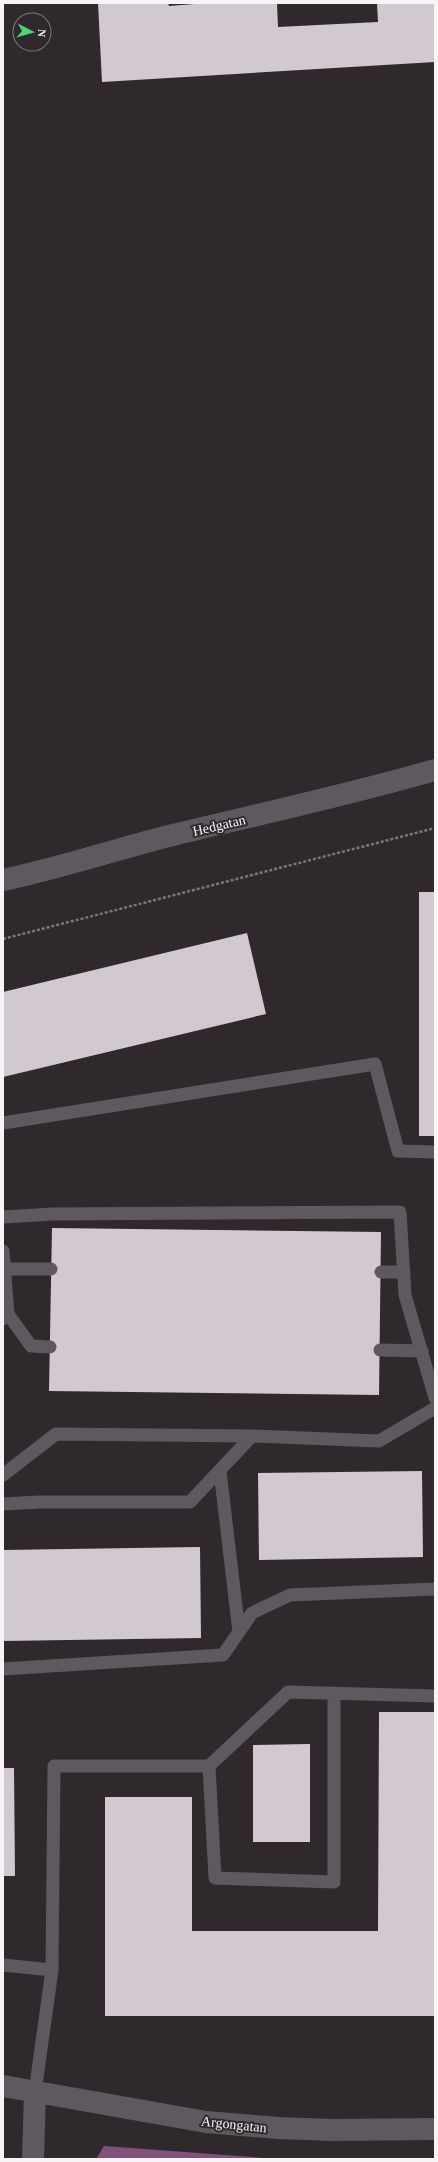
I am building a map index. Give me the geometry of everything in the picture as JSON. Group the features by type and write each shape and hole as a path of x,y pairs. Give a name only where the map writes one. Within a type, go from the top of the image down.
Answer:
{"street":[{"name":"Hedgatan","path":"3,880 52,870 173,835 309,804 435,770"},
{"name":"Argongatan","path":"3,2086 206,2122 332,2130 435,2129"},
{"path":"33,2159 35,2092"}],"lane":[{"path":"3,1123 375,1064 398,1151 435,1152"},
{"path":"3,1218 53,1214 400,1212 405,1295 435,1398"},
{"path":"3,1251 6,1317 31,1346 50,1347"},
{"path":"5,1269 51,1269"},
{"path":"380,1272 404,1272"},
{"path":"380,1350 422,1351"},
{"path":"3,1474 56,1434 252,1436 379,1441 435,1408"},
{"path":"3,1504 39,1502 190,1502 252,1436"},
{"path":"220,1471 239,1632"},
{"path":"3,1670 223,1655 252,1613 290,1595 435,1588"},
{"path":"35,2092 52,1970 54,1766 208,1766 288,1692 435,1696"},
{"path":"208,1766 215,1878 334,1882 334,1694"},
{"path":"3,1965 52,1970"}],"path":[{"path":"3,939 435,828"}],"shaded area":[{"path":"104,2146 278,2159 96,2159"}],"building":[{"path":"98,3 168,3 169,6 207,3 277,3 278,27 378,22 377,3 435,3 435,62 102,82"},
{"path":"419,892 435,892 435,1136 419,1136"},
{"path":"247,933 266,1014 3,1077 3,992"},
{"path":"52,1228 381,1232 379,1395 49,1391"},
{"path":"422,1471 423,1557 259,1560 258,1473"},
{"path":"200,1547 201,1638 3,1641 3,1550"},
{"path":"379,1712 435,1712 435,2016 105,2016 105,1797 192,1797 192,1931 378,1931"},
{"path":"310,1744 310,1842 253,1842 253,1745"},
{"path":"3,1768 14,1768 15,1876 3,1876"}]}
